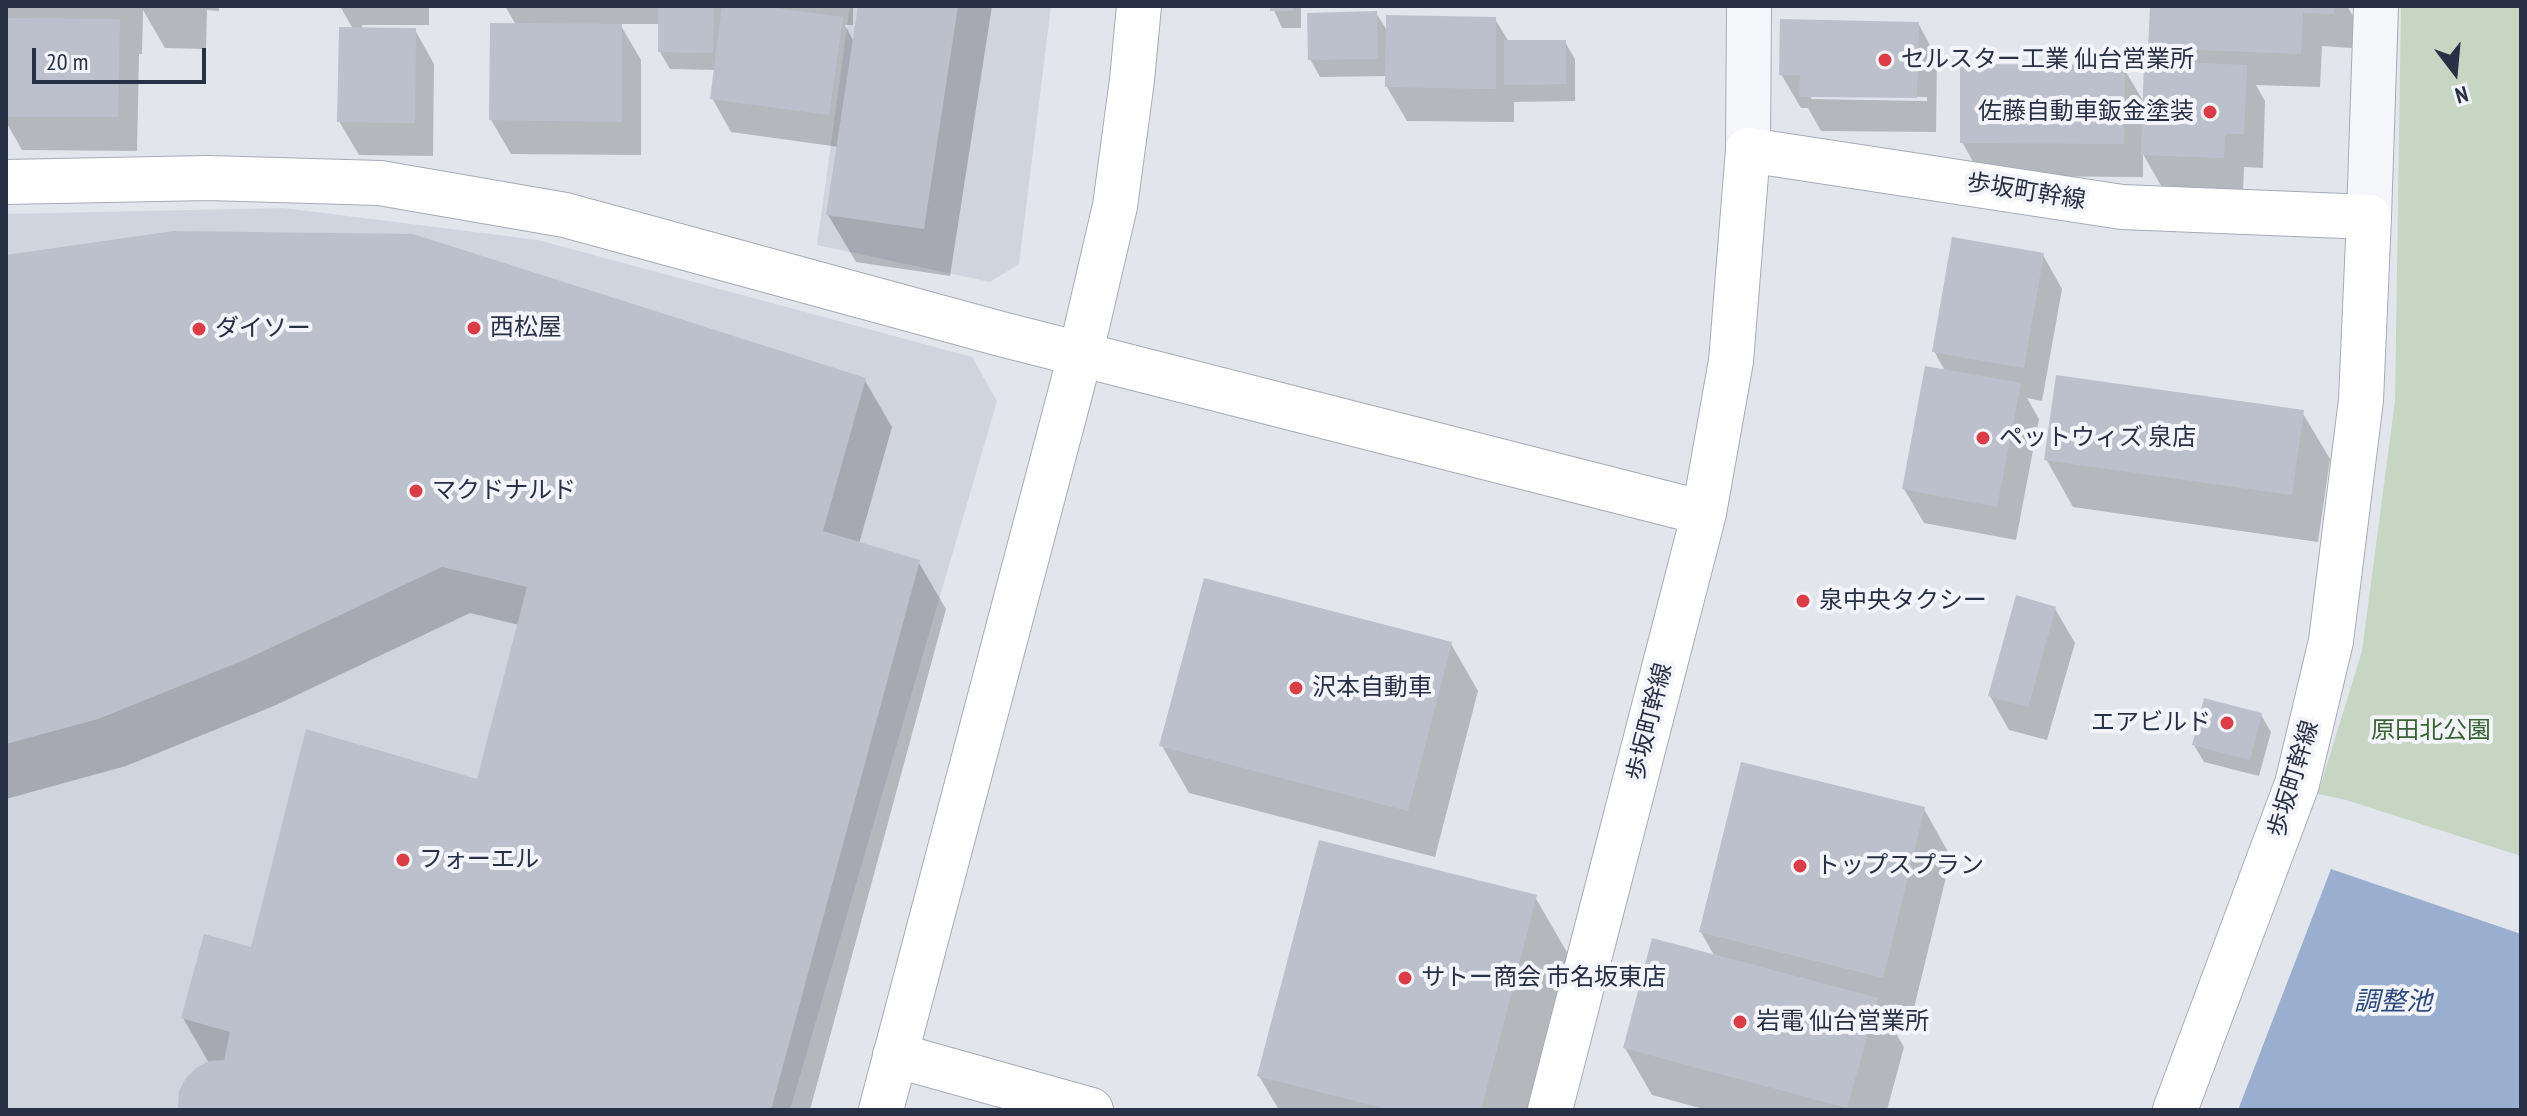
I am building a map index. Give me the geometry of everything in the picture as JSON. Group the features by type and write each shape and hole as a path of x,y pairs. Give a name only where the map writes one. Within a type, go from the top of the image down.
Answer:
{"street":[{"path":"881,1110 1081,352 1115,206 1139,6"},
{"path":"1748,150 1749,6"},
{"path":"2369,217 2376,6"},
{"name":"歩坂町幹線","path":"1550,1110 1704,513 1731,361 1748,150 2122,207 2369,217 2361,400 2331,641 2297,784 2175,1110"},
{"path":"6,182 208,178 380,183 565,215 990,331 1704,513"},
{"path":"895,1055 1091,1110"}],"shaded area":[{"path":"850,6 1051,6 1019,264 990,282 817,245"},
{"path":"284,208 538,240 972,357 997,401 790,1110 6,1110 6,214"}],"green space":[{"name":"原田北公園","path":"2401,6 2521,6 2521,856 2346,800 2318,794 2362,651 2395,401"}],"water":[{"name":"調整池","path":"2331,869 2521,934 2521,1110 2238,1110"}],"building":[{"path":"658,6 714,6 713,53 658,52"},
{"path":"722,6 759,6 843,17 829,115 710,99"},
{"path":"858,6 958,6 924,229 826,215"},
{"path":"1270,6 1292,6 1293,11 1270,11"},
{"path":"2150,6 2334,6 2334,14 2303,13 2301,54 2148,48"},
{"path":"1377,11 1378,59 1308,60 1307,13"},
{"path":"1386,15 1496,17 1496,89 1385,87"},
{"path":"6,18 120,19 118,117 6,117"},
{"path":"1780,19 1919,22 1917,98 1799,97 1800,75 1779,75"},
{"path":"490,23 622,24 622,122 489,120"},
{"path":"339,27 416,28 415,123 337,122"},
{"path":"1504,40 1566,40 1566,84 1504,85"},
{"path":"2144,61 2247,65 2244,134 2225,134 2224,158 2141,155"},
{"path":"1960,64 2125,65 2124,144 1960,143"},
{"path":"174,231 413,234 866,378 823,531 920,560 771,1110 178,1110 179,1091 186,1078 209,1061 224,1060 230,1032 181,1018 204,934 251,947 306,729 477,779 527,587 442,567 249,658 98,719 6,744 6,255"},
{"path":"1952,237 2044,253 2024,368 1932,352"},
{"path":"1925,366 2021,383 1997,507 1902,489"},
{"path":"2056,375 2304,410 2292,495 2044,460"},
{"path":"1204,578 1452,642 1408,811 1159,746"},
{"path":"2016,595 2056,607 2028,707 1988,696"},
{"path":"2204,698 2262,713 2250,760 2192,745"},
{"path":"1741,762 1925,807 1883,978 1699,932"},
{"path":"1319,840 1537,895 1481,1110 1390,1110 1257,1076"},
{"path":"1652,938 1878,998 1847,1108 1623,1048"}],"place":[{"name":"セルスター工業 仙台営業所","path":"1885,60"},
{"name":"佐藤自動車鈑金塗装","path":"2210,112"},
{"name":"西松屋","path":"474,328"},
{"name":"ダイソー","path":"199,329"},
{"name":"ペットウィズ 泉店","path":"1983,438"},
{"name":"マクドナルド","path":"416,491"},
{"name":"泉中央タクシー","path":"1803,601"},
{"name":"沢本自動車","path":"1296,688"},
{"name":"エアビルド","path":"2227,723"},
{"name":"フォーエル","path":"403,860"},
{"name":"トップスプラン","path":"1800,866"},
{"name":"サトー商会 市名坂東店","path":"1405,978"},
{"name":"岩電 仙台営業所","path":"1740,1022"}]}
